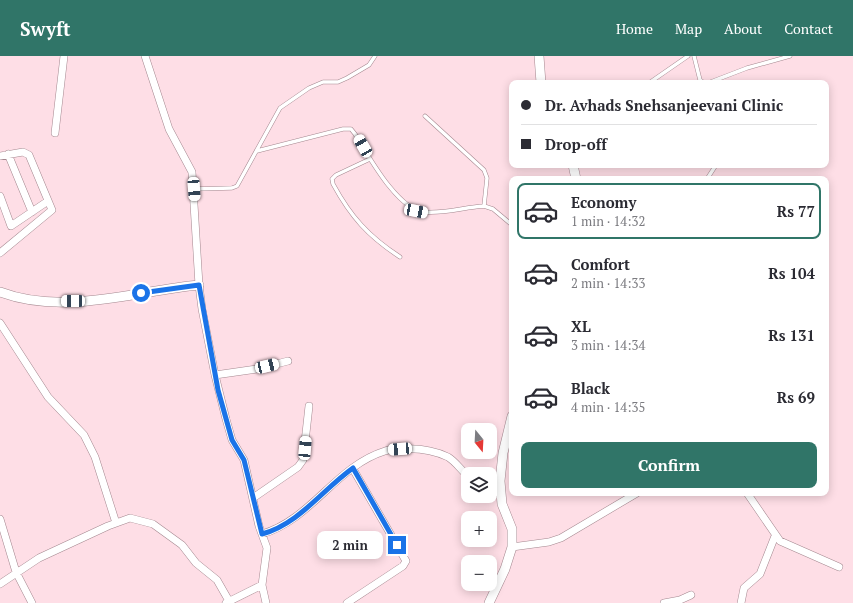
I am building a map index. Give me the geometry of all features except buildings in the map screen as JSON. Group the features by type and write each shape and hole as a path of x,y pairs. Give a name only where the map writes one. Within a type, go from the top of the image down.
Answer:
{"street":[{"path":"56,133 64,56"},
{"path":"145,56 158,100 169,129 192,172 199,285 215,375 232,440 244,460 262,534 267,548 262,585 266,603"},
{"path":"540,56 540,80"},
{"path":"0,156 23,152 28,155 52,210 0,253"},
{"path":"8,154 32,212"},
{"path":"0,196 10,226 48,200"},
{"path":"0,292 15,298 39,301 82,301 199,285"},
{"path":"0,323 48,397 84,435 95,457 116,523"},
{"path":"215,375 257,369 288,362"},
{"path":"253,498 298,467 303,460 309,406"},
{"path":"489,603 505,569 512,547 512,529 502,504 500,481 503,453 509,428"},
{"path":"262,534 275,530 301,514 337,479 364,460 385,450 415,448 432,450 449,458 461,469"},
{"path":"347,603 403,566 406,561 353,468"},
{"path":"497,493 501,494"},
{"path":"512,547 550,542 561,538 632,496"},
{"path":"749,496 775,536 786,544 839,567"},
{"path":"0,584 39,558 130,518 153,524 182,545 196,563 217,580 227,602 262,585"},
{"path":"0,519 16,572 32,603"},
{"path":"741,603 744,588 760,574 775,536"},
{"path":"664,603 680,600 691,595"}],"lane":[{"path":"194,189 232,188 237,186 280,108 313,86 323,82 338,82 347,78 369,65 375,56"},
{"path":"653,80 688,56"},
{"path":"694,56 700,80"},
{"path":"716,80 747,68 790,56"},
{"path":"425,116 484,170 487,178 484,206"},
{"path":"257,151 343,129 351,130 356,134 384,181 416,211 426,213 484,206 493,209 509,222"},
{"path":"370,159 336,175 332,179 332,184 356,220 369,235 400,257"}],"route":[{"path":"141,293 172,287 199,285 202,309 218,390 232,440 244,460 262,534 275,530 301,514 337,479 353,468 397,545"}]}
